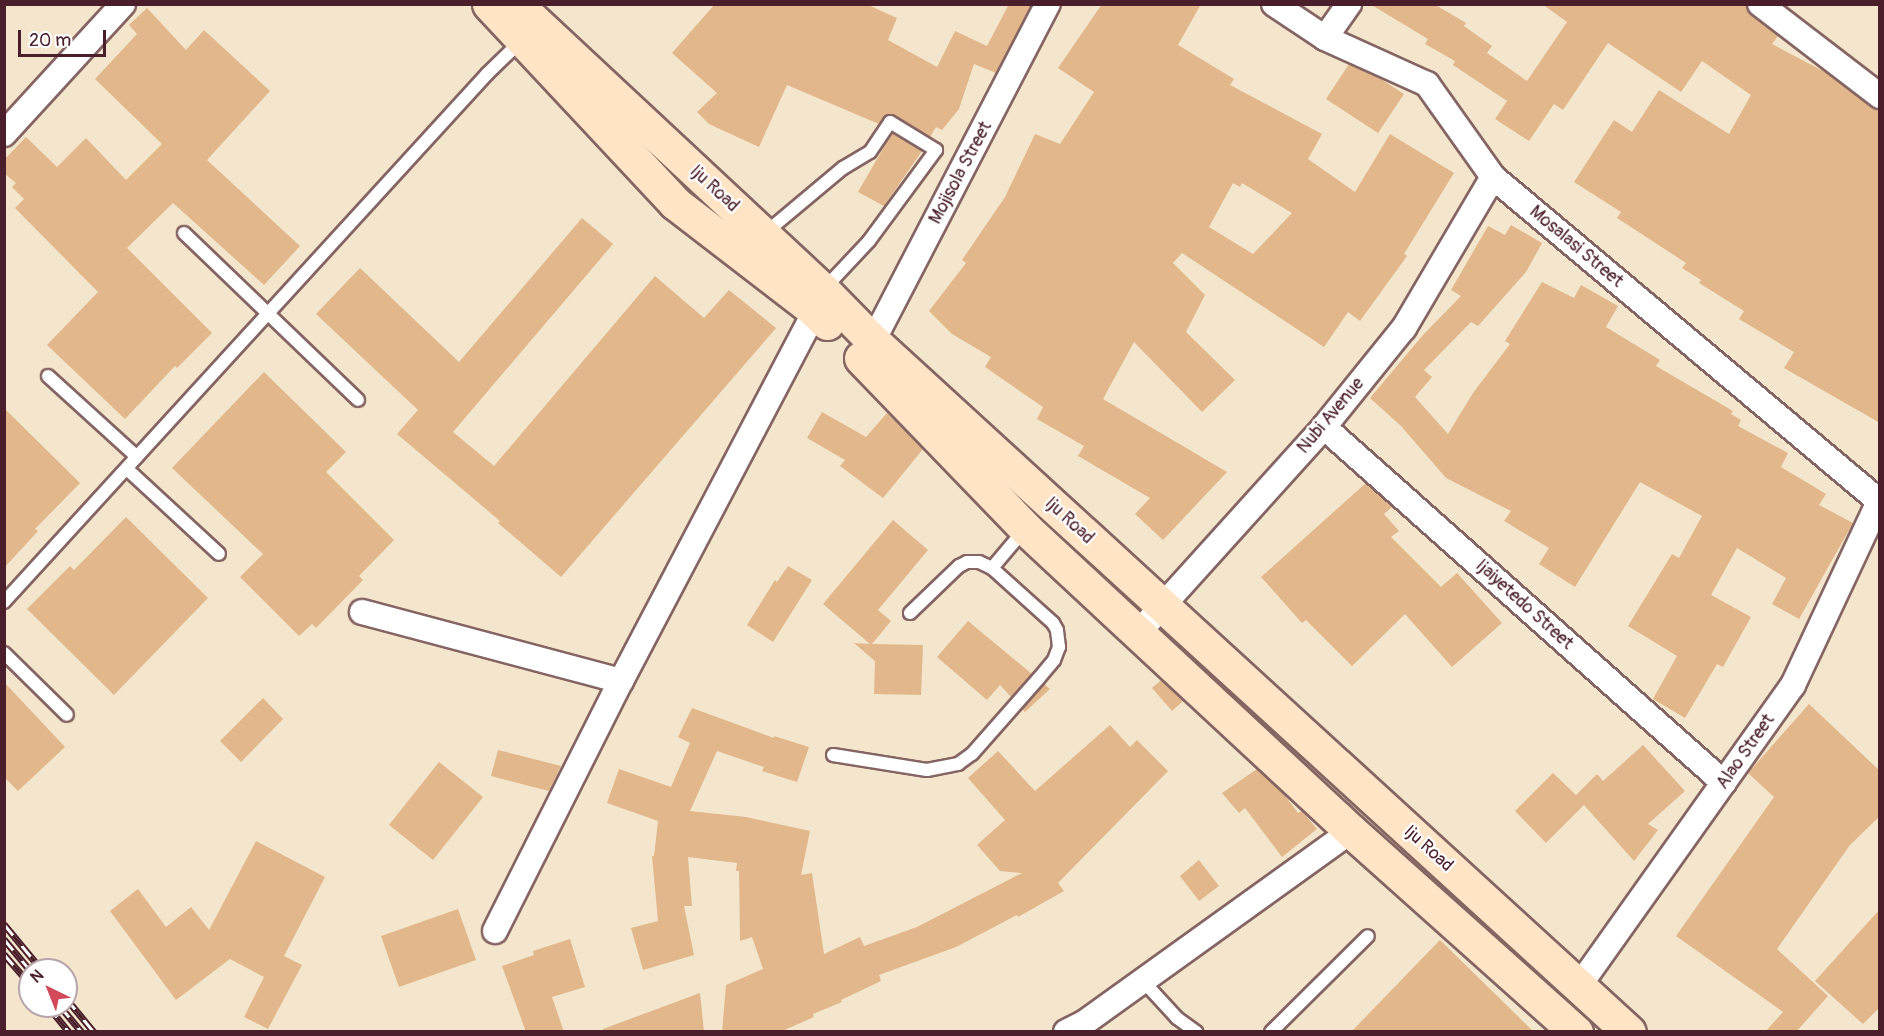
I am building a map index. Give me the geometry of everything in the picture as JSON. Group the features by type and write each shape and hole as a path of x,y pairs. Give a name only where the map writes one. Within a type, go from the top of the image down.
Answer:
{"main road":[{"name":"Iju Road","path":"489,4 675,203 819,300 873,341 1629,1032"},
{"name":"Iju Road","path":"516,4 763,234 819,300 1026,528 1351,831 1576,1032"}],"street":[{"path":"4,134 123,4"},
{"name":"Mojisola Street","path":"873,341 1048,4"},
{"name":"Mosalasi Street","path":"1274,4 1325,38 1427,84 1493,177 1879,500"},
{"path":"1325,38 1349,4"},
{"path":"1760,4 1880,96"},
{"name":"Nubi Avenue","path":"1138,633 1324,427 1404,328 1493,177"},
{"path":"495,931 621,681 819,300"},
{"name":"Ijaiyetedo Street","path":"1324,427 1724,783"},
{"name":"Alao Street","path":"1579,986 1793,685 1879,500"},
{"path":"362,612 621,681"},
{"path":"1066,1032 1084,1023 1351,831"}],"lane":[{"path":"4,602 487,74 523,39"},
{"path":"763,234 843,168 870,152 890,122 936,150 869,241 819,300"},
{"path":"184,233 358,400"},
{"path":"48,376 137,457"},
{"path":"127,469 219,554"},
{"path":"992,568 1026,528"},
{"path":"833,754 914,769 950,768 972,754 1039,678 1057,654 1059,647 1058,630 1047,617 992,568 973,561 959,566 910,613"},
{"path":"4,654 66,715"},
{"path":"1271,1032 1368,936"},
{"path":"1143,981 1177,1018 1196,1032"}],"building":[{"path":"715,4 866,4 897,18 888,40 937,67 955,31 987,46 1009,4 1032,4 996,73 974,64 959,109 942,130 936,127 930,137 894,115 886,115 879,124 787,85 759,147 709,124 697,112 717,93 672,53"},
{"path":"1102,4 1201,4 1178,45 1234,79 1230,85 1322,134 1308,159 1355,192 1390,134 1454,173 1404,254 1407,256 1360,321 1348,312 1324,347 1182,253 1173,263 1205,295 1186,332 1235,380 1202,412 1134,342 1103,399 1227,472 1163,540 1135,514 1150,498 1078,456 1084,446 1037,419 1043,407 985,367 991,357 952,334 929,311 966,263 962,260 1005,197 1035,134 1060,144 1094,92 1058,68","holes":["1233,183 1240,187 1242,183 1292,213 1253,254 1209,227"]},
{"path":"1370,4 1434,4 1466,23 1464,26 1492,46 1487,53 1527,81 1567,22 1542,4 1745,4 1751,15 1778,36 1772,44 1827,73 1871,107 1880,110 1880,423 1784,368 1794,352 1739,319 1744,311 1699,283 1701,280 1682,268 1686,263 1617,218 1621,212 1574,182 1614,120 1632,132 1659,90 1729,134 1751,95 1702,61 1681,92 1608,43 1563,110 1554,104 1529,141 1495,119 1507,101 1453,65 1455,61 1425,44 1428,39"},
{"path":"147,8 186,50 204,30 270,91 207,160 300,246 264,285 173,203 127,248 212,333 177,368 175,366 125,419 47,345 98,292 15,208 24,199 12,187 16,183 4,173 4,160 26,137 57,167 86,138 126,180 162,144 95,79 137,34 129,25"},
{"path":"1349,64 1379,78 1404,94 1378,133 1326,99"},
{"path":"892,133 922,151 884,206 858,192"},
{"path":"582,218 613,244 453,432 494,466 655,276 704,318 729,290 776,328 561,577 498,523 500,521 397,434 418,410 316,314 360,268 459,362"},
{"path":"1511,225 1542,243 1526,272 1478,326 1471,322 1424,370 1432,377 1415,397 1448,434 1473,393 1510,344 1505,341 1542,282 1574,298 1581,285 1618,306 1606,327 1660,360 1656,366 1733,411 1731,414 1741,420 1738,426 1788,453 1781,467 1826,494 1819,505 1853,523 1799,619 1772,604 1786,578 1737,548 1711,595 1751,617 1723,667 1717,664 1685,718 1653,699 1677,656 1628,626 1672,554 1679,558 1702,516 1640,482 1575,587 1539,564 1549,548 1504,521 1511,511 1446,478 1401,426 1370,398 1423,335 1461,296 1451,290 1488,226 1505,235"},
{"path":"264,372 346,452 326,472 394,540 359,576 363,580 316,628 312,624 299,636 240,577 263,554 172,468"},
{"path":"4,408 80,483 35,529 38,531 4,568"},
{"path":"822,412 866,437 887,413 923,449 883,498 840,466 845,460 807,438"},
{"path":"1366,483 1392,507 1384,514 1399,531 1391,537 1441,587 1457,573 1502,623 1452,667 1405,614 1352,666 1306,620 1302,623 1261,577"},
{"path":"126,517 208,598 114,695 27,609 70,566 74,570"},
{"path":"893,520 928,550 878,610 891,621 872,644 923,645 921,695 874,694 875,661 854,643 870,644 823,604"},
{"path":"788,566 812,580 773,642 747,625 775,580 777,582"},
{"path":"968,621 1032,674 1011,697 1000,685 987,700 937,657"},
{"path":"1161,680 1183,701 1172,711 1152,688"},
{"path":"4,682 65,747 18,791 4,777"},
{"path":"1044,684 1050,689 1025,712 1022,709"},
{"path":"263,698 283,719 241,762 220,741"},
{"path":"1809,704 1880,771 1880,816 1850,845 1777,949 1828,996 1796,1032 1765,1032 1783,1012 1676,936 1774,797 1748,773"},
{"path":"692,708 774,738 774,736 809,747 797,782 762,771 764,767 717,751 690,811 746,817 810,831 801,875 812,873 824,954 860,937 864,946 917,927 1022,873 1000,871 977,845 1005,820 968,778 998,751 1035,791 1110,725 1130,747 1137,740 1168,771 1058,883 1064,891 1018,917 1017,915 956,947 879,975 881,981 841,1000 842,1002 813,1014 814,1017 780,1032 722,1032 726,985 763,969 752,937 740,941 737,863 688,857 692,906 684,906 694,955 643,970 631,928 658,921 652,856 654,856 658,821 607,803 619,769 671,787 690,743 678,737"},
{"path":"1643,745 1685,791 1648,824 1658,830 1634,861 1584,805 1546,843 1515,811 1553,773 1576,795 1597,774 1603,781"},
{"path":"498,750 561,766 549,791 491,776"},
{"path":"439,762 483,797 433,860 389,825"},
{"path":"1257,769 1283,793 1298,813 1302,811 1317,829 1282,857 1245,808 1239,813 1222,793"},
{"path":"256,841 325,877 284,956 302,965 268,1029 244,1017 264,977 230,959 176,1000 110,911 138,889 166,927 191,907 209,930"},
{"path":"1199,860 1219,886 1199,901 1180,876"},
{"path":"458,909 476,960 399,987 381,936"},
{"path":"1880,909 1880,1007 1863,1024 1815,981"},
{"path":"570,939 585,987 552,997 564,1032 526,1032 502,966 534,955 533,951"},
{"path":"1440,940 1534,1032 1351,1032"},
{"path":"700,993 704,1032 603,1032 603,1029"}],"railway":[{"path":"4,924 32,958"},
{"path":"4,939 20,958"},
{"path":"4,954 18,970"},
{"path":"78,1013 94,1032"},
{"path":"58,1018 69,1032"},
{"path":"70,1018 82,1032"}]}
